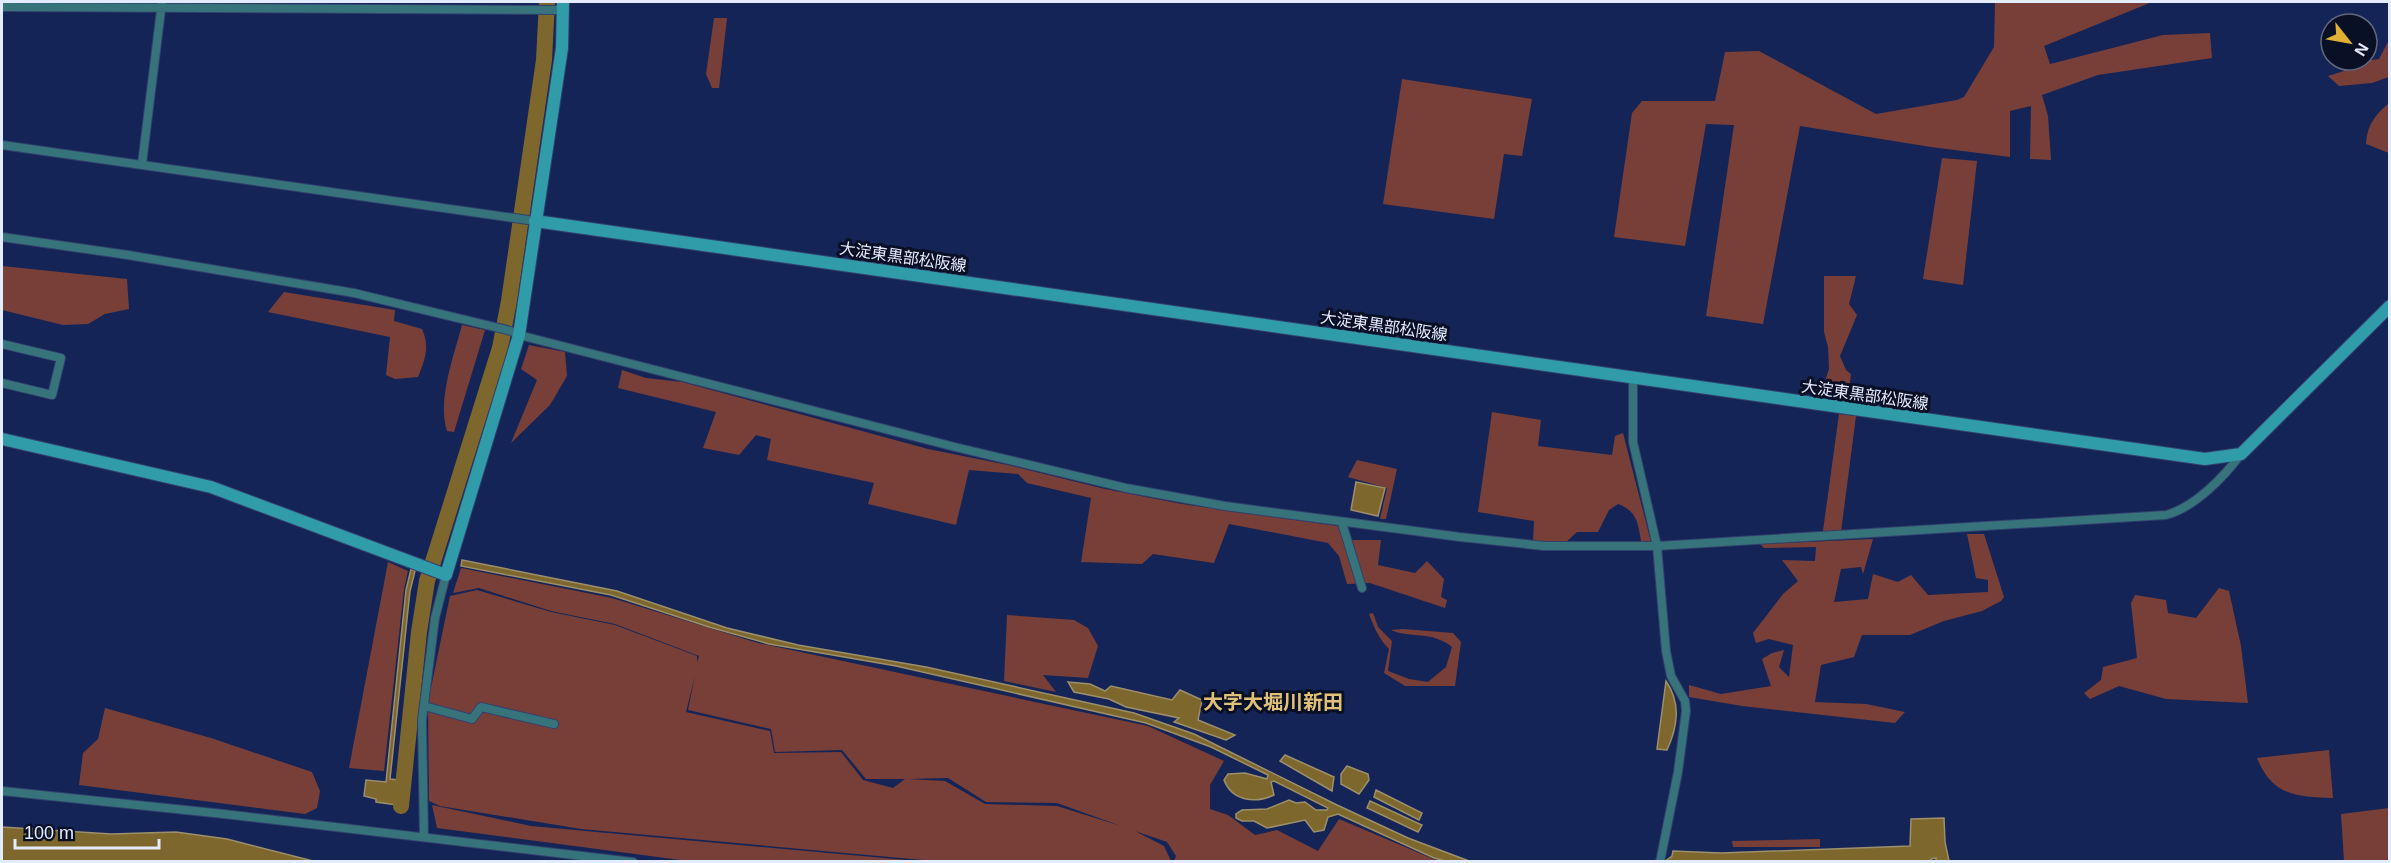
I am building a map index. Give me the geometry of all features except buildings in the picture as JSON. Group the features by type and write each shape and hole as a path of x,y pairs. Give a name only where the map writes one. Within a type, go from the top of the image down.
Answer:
{"main road":[{"path":"2,439 211,487 443,574 515,333 561,48 560,7"},
{"name":"大淀東黒部松阪線","path":"532,221 2188,458 2205,459 2241,454"},
{"path":"2241,454 2390,306"}],"street":[{"path":"142,164 162,4"},
{"path":"2,8 162,4 560,7"},
{"path":"2,145 532,221"},
{"path":"2,237 128,255 354,293 499,328 955,447 1126,488 1225,507 1544,546 1657,546 2166,515 2184,508 2231,467 2241,454"},
{"path":"2,344 61,358 52,395 2,383"},
{"path":"1633,379 1633,442 1657,546 1667,658 1671,675 1684,701 1686,711 1678,772 1660,861"},
{"path":"1342,523 1362,588"},
{"path":"424,837 422,720 443,574"},
{"path":"424,706 472,719 481,707 554,724"},
{"path":"2,791 181,809 633,861"}],"shaded area":[{"path":"1995,2 2152,2 2044,46 2050,64 2163,35 2210,33 2212,58 2098,75 2042,95 2048,116 2051,160 2030,159 2031,106 2010,111 2010,157 1800,126 1763,324 1706,316 1734,125 1706,124 1685,246 1614,237 1632,113 1642,101 1715,101 1725,52 1759,51 1876,114 1957,100 1964,97 1994,47"},
{"path":"714,18 727,18 719,88 712,88 706,74"},
{"path":"2389,40 2389,77 2372,83 2339,86 2328,76 2341,72 2379,72 2379,59"},
{"path":"1402,79 1532,99 1522,156 1504,154 1494,219 1383,204"},
{"path":"2389,103 2389,153 2366,144 2368,131 2373,121"},
{"path":"1942,158 1977,161 1963,285 1923,279"},
{"path":"2,266 127,279 129,309 105,314 88,324 63,325 2,310"},
{"path":"1824,276 1856,276 1849,304 1857,315 1840,356 1846,370 1851,374 1850,382 1846,394 1833,401 1819,400 1829,369 1828,347 1824,332"},
{"path":"284,292 395,310 394,321 422,329 426,342 426,353 418,377 395,379 386,375 390,337 268,312"},
{"path":"462,325 485,330 454,432 447,431 444,419 445,392"},
{"path":"529,345 565,352 567,376 550,405 511,443 537,380 521,369"},
{"path":"622,370 646,378 682,382 928,449 1008,465 1105,489 1182,504 1338,526 1343,540 1381,540 1378,565 1415,573 1427,561 1444,579 1441,597 1447,600 1445,608 1370,583 1347,584 1339,556 1328,543 1229,524 1214,563 1153,554 1142,564 1081,562 1091,498 1027,483 1018,474 969,470 956,525 868,504 874,483 767,460 771,439 756,435 739,455 703,448 716,412 618,388"},
{"path":"1492,412 1541,420 1538,446 1612,455 1615,436 1623,433 1651,542 1641,541 1636,518 1629,510 1618,504 1609,510 1598,532 1577,532 1565,543 1533,541 1534,521 1478,512"},
{"path":"1839,414 1856,416 1841,532 1779,535 1823,531"},
{"path":"1357,460 1397,469 1386,519 1380,519 1387,488 1348,477"},
{"path":"1356,482 1385,488 1378,516 1351,510"},
{"path":"1967,534 1984,534 2004,597 2001,601 1982,611 1944,621 1910,635 1862,635 1854,657 1821,665 1815,702 1866,704 1905,712 1895,723 1742,706 1689,697 1689,685 1721,694 1771,686 1762,659 1784,650 1779,667 1789,677 1793,645 1769,639 1756,643 1753,633 1783,594 1798,581 1782,560 1815,561 1816,547 1764,548 1760,544 1873,539 1863,574 1861,567 1841,569 1834,602 1868,599 1873,574 1898,582 1911,575 1928,595 1988,592 1988,580 1976,578"},
{"path":"462,560 617,591 727,628 798,645 926,667 1134,713 1194,734 1408,838 1469,861 1445,861 1434,858 1338,814 1328,817 1324,830 1314,832 1305,820 1267,828 1254,821 1242,821 1236,818 1236,814 1242,810 1267,809 1289,800 1296,803 1305,802 1316,810 1327,810 1328,808 1274,781 1271,782 1274,795 1267,798 1252,800 1238,796 1224,780 1228,774 1245,773 1267,779 1268,775 1211,747 1146,723 896,666 769,644 611,595 461,566"},
{"path":"388,562 408,571 404,589 384,771 349,768"},
{"path":"461,568 612,598 758,643 1148,726 1224,761 1210,785 1210,809 1228,815 1255,835 1277,830 1318,851 1339,819 1438,861 1174,861 1176,856 1167,842 1135,831 1164,846 1171,861 934,861 581,829 440,806 429,801 428,702 450,596 477,590 551,612 615,625 697,656 697,662 699,656 615,624 551,611 479,588 453,593","holes":["695,676 688,710 771,729 775,752 842,750 866,779 905,779 893,788 863,780 841,752 774,753 770,731 686,712","948,778 986,802 1057,803 1121,826 1057,806 985,804 945,781 908,779"]},
{"path":"411,569 415,571 410,591 390,779 407,781 404,806 376,802 376,799 364,796 366,780 386,782 406,590"},
{"path":"2219,588 2229,591 2241,646 2248,703 2166,699 2119,686 2090,699 2084,693 2101,680 2103,667 2137,658 2131,603 2135,595 2166,600 2168,613 2196,618"},
{"path":"1373,613 1378,627 1392,641 1388,671 1409,679 1428,682 1446,667 1452,647 1436,638 1391,630 1453,633 1461,642 1455,686 1405,686 1384,673 1389,649 1373,624 1369,614"},
{"path":"1007,615 1074,620 1088,628 1098,646 1088,678 1043,675 1056,692 1004,681"},
{"path":"1666,681 1676,706 1674,732 1667,750 1657,749"},
{"path":"1068,682 1090,684 1105,691 1111,686 1172,700 1180,690 1202,700 1198,720 1235,735 1226,740 1174,722 1179,718 1126,707 1109,699 1074,692"},
{"path":"105,708 211,738 312,772 320,791 317,808 305,814 79,785 83,753 98,739"},
{"path":"2329,750 2333,798 2307,797 2286,792 2270,780 2257,758"},
{"path":"1285,755 1334,777 1332,791 1280,761"},
{"path":"1347,766 1368,774 1369,780 1359,794 1341,784 1341,774"},
{"path":"1376,790 1422,813 1419,820 1374,797"},
{"path":"1370,801 1422,825 1418,832 1367,808"},
{"path":"432,805 531,826 917,861 688,861 437,828"},
{"path":"2389,808 2389,861 2344,861 2341,814"},
{"path":"1944,818 1949,861 1936,861 1936,858 1931,859 1931,862 1664,862 1672,856 1673,851 1721,853 1910,846 1911,819"},
{"path":"2,827 111,834 176,832 227,839 313,861 2,861"},
{"path":"1820,839 1820,847 1733,847 1732,841"}],"waterway":[{"path":"401,806 419,632 427,581 500,348 509,301 544,60 547,2"}],"district":[{"name":"大字大堀川新田","path":"1273,702"}]}
